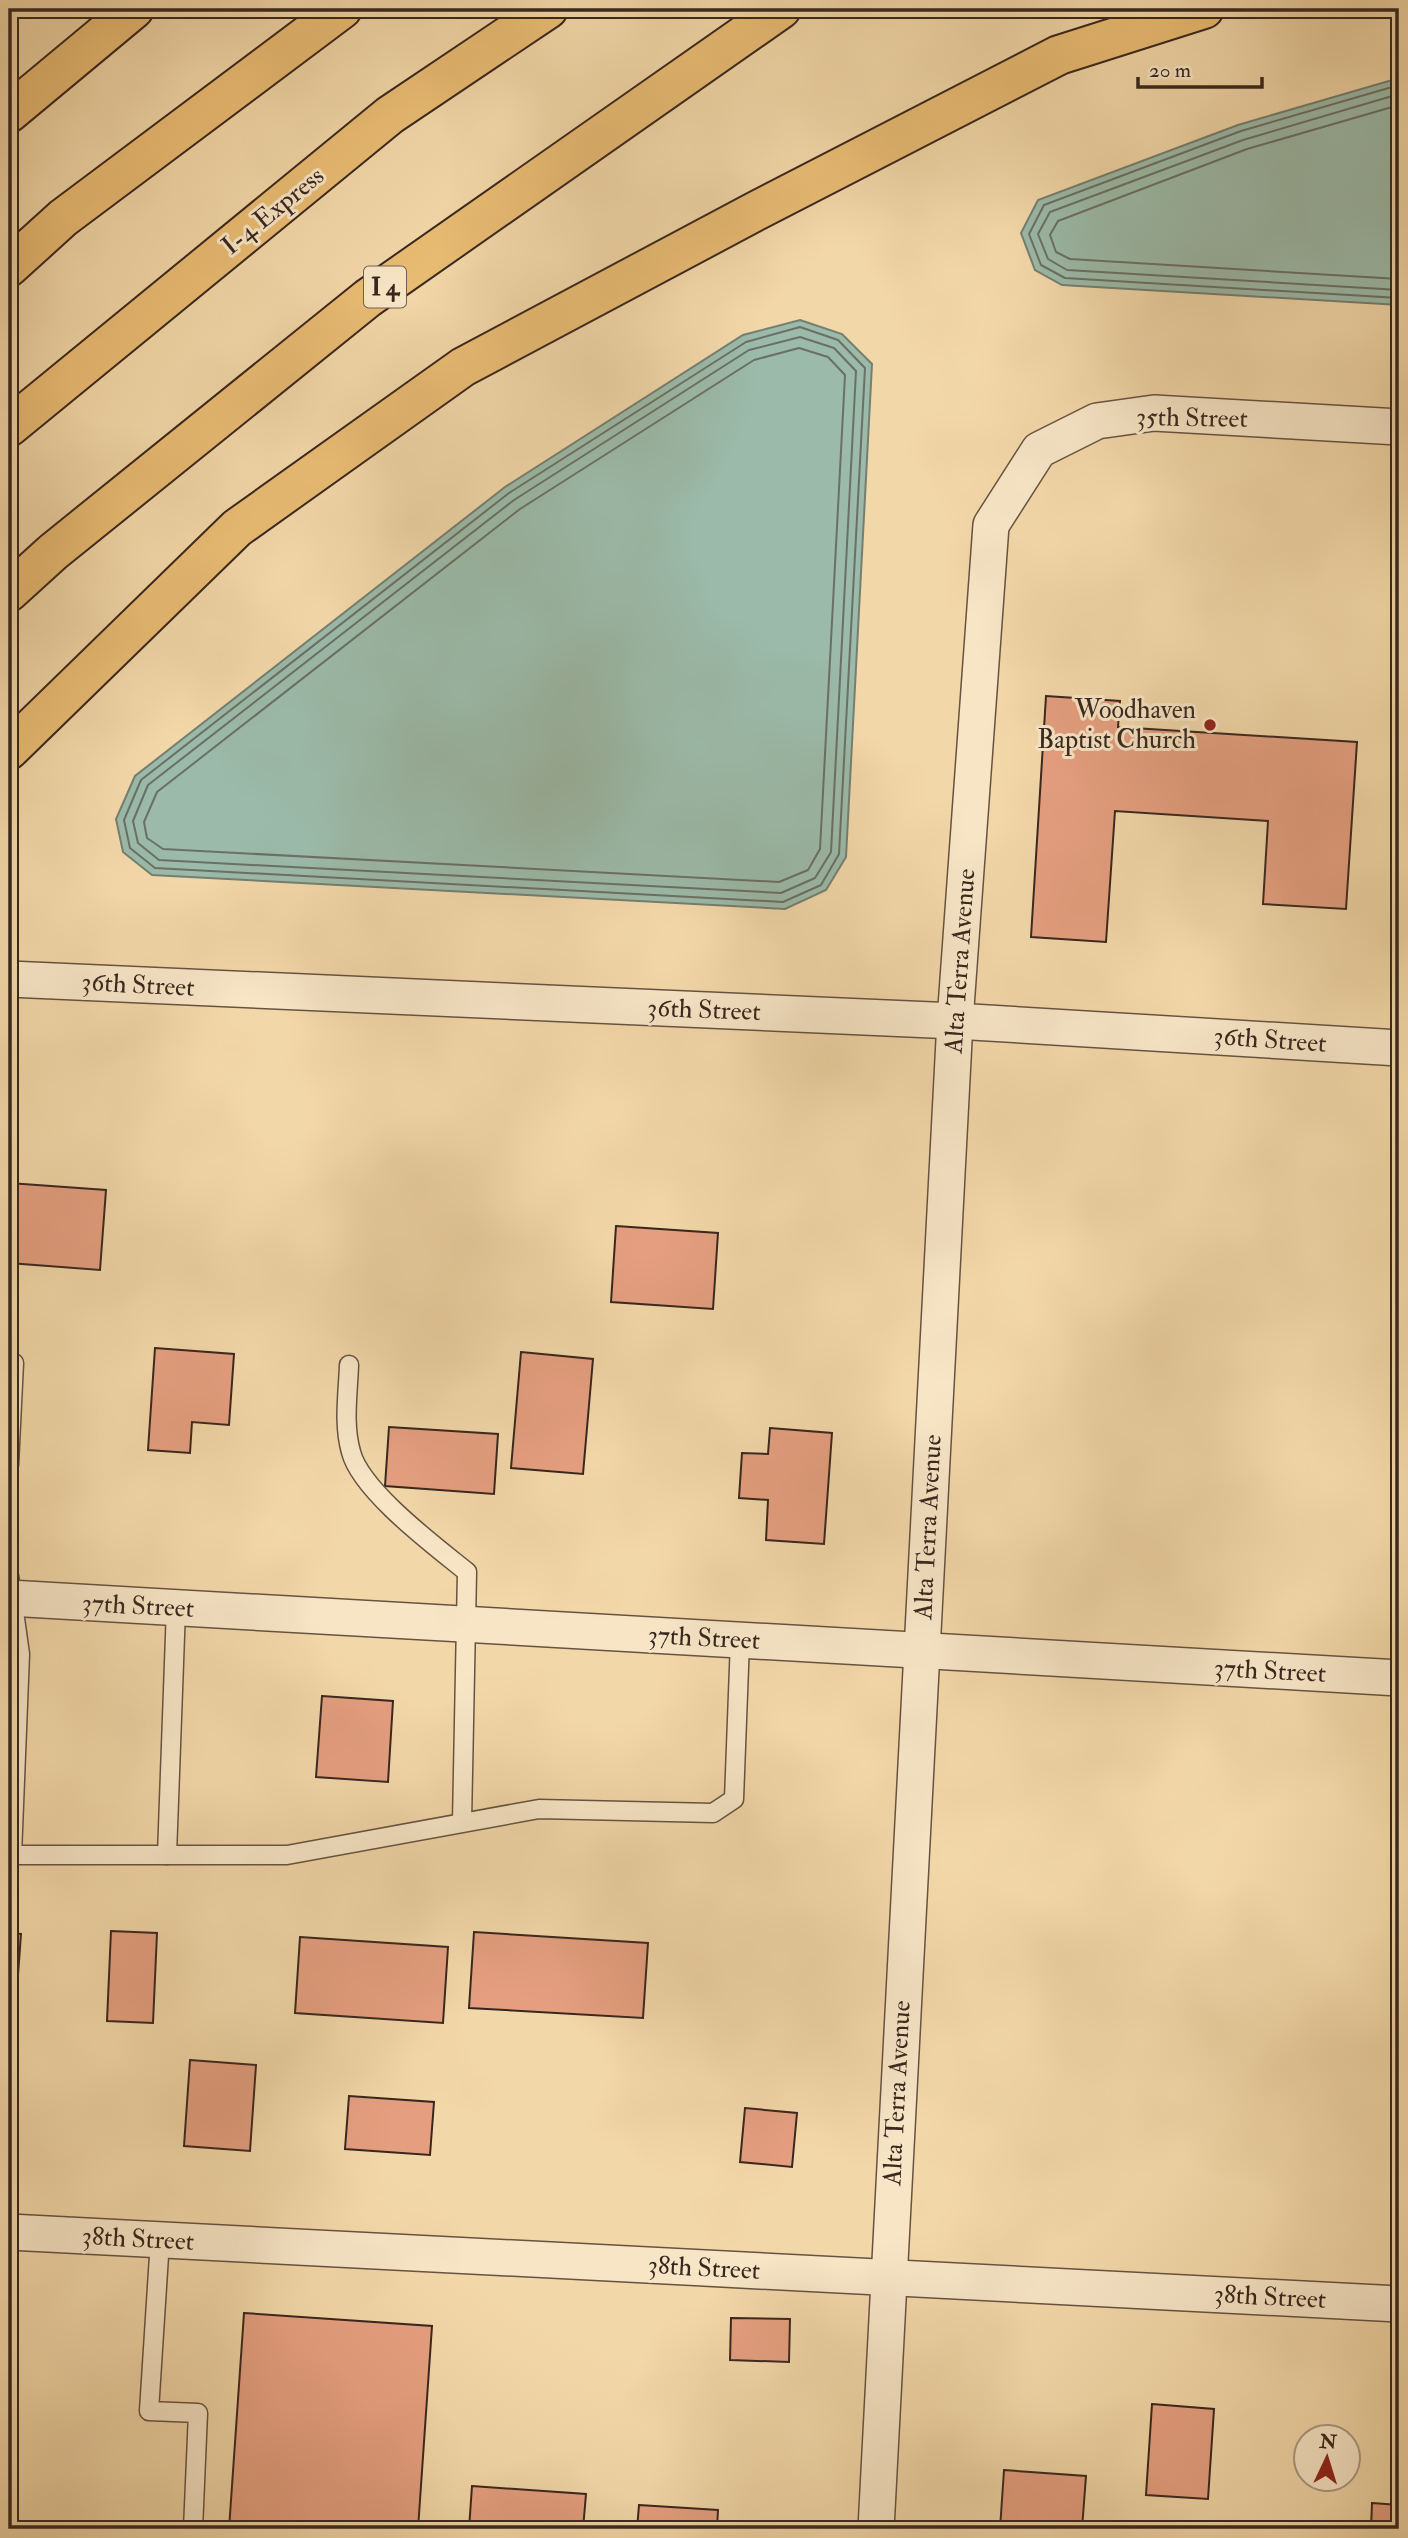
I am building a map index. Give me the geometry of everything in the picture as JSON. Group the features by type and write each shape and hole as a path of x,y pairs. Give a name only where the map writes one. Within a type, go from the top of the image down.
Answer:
{"highway":[{"path":"9,113 134,9"},
{"path":"9,267 63,218 342,9"},
{"name":"I-4 Express","path":"9,427 390,115 548,9"},
{"name":"I 4","path":"9,592 53,552 368,298 781,9"},
{"path":"9,750 237,528 463,367 756,211 1059,55 1204,9"}],"street":[{"name":"35th Street","path":"991,525 1038,450 1097,421 1154,413 1399,427"},
{"name":"Alta Terra Avenue","path":"876,2529 955,1021 991,525"},
{"name":"36th Street","path":"9,979 955,1021 1399,1048"},
{"name":"37th Street","path":"10,1591 176,1608 1399,1678"},
{"name":"38th Street","path":"9,2232 1399,2304"}],"lane":[{"path":"9,1465 14,1363"},
{"path":"349,1365 346,1432 351,1456 364,1479 409,1524 467,1572 462,1822"},
{"path":"10,1591 20,1654 11,1855 287,1855 539,1808 713,1813 733,1799 740,1641"},
{"path":"167,1855 176,1608"},
{"path":"160,2240 149,2411 198,2413 193,2529"}],"water":[{"path":"1399,78 1399,305 1062,285 1035,270 1021,233 1038,200 1238,125"},
{"path":"800,320 842,334 872,364 846,857 826,890 785,909 152,875 123,852 116,819 135,776 505,487 743,335"}],"building":[{"path":"1046,696 1120,701 1118,727 1357,742 1346,909 1263,904 1268,821 1115,811 1106,942 1031,937"},
{"path":"9,1183 106,1190 100,1270 9,1263"},
{"path":"616,1226 718,1233 713,1309 611,1302"},
{"path":"155,1348 234,1354 229,1425 192,1422 190,1453 148,1450"},
{"path":"521,1352 593,1359 583,1474 511,1468"},
{"path":"389,1427 498,1434 494,1494 385,1486"},
{"path":"770,1428 832,1433 824,1544 766,1540 768,1500 739,1498 742,1453 768,1454"},
{"path":"322,1696 393,1701 388,1782 316,1777"},
{"path":"111,1931 157,1933 153,2023 107,2021"},
{"path":"474,1932 648,1943 643,2018 469,2008"},
{"path":"9,1933 21,1934 15,2016 9,2015"},
{"path":"300,1937 448,1947 443,2023 295,2013"},
{"path":"190,2060 256,2065 250,2151 184,2146"},
{"path":"349,2096 434,2102 430,2155 345,2149"},
{"path":"745,2108 797,2113 792,2167 740,2162"},
{"path":"244,2313 432,2326 418,2529 229,2529"},
{"path":"731,2318 790,2319 789,2362 730,2360"},
{"path":"1152,2404 1214,2409 1208,2499 1146,2495"},
{"path":"1004,2470 1086,2476 1082,2529 1000,2529"},
{"path":"472,2486 586,2494 583,2529 469,2529"},
{"path":"1372,2503 1399,2505 1399,2529 1371,2529"},
{"path":"639,2505 718,2510 717,2529 637,2529"}],"place":[{"name":"Woodhaven Baptist Church","path":"1210,725"}]}
